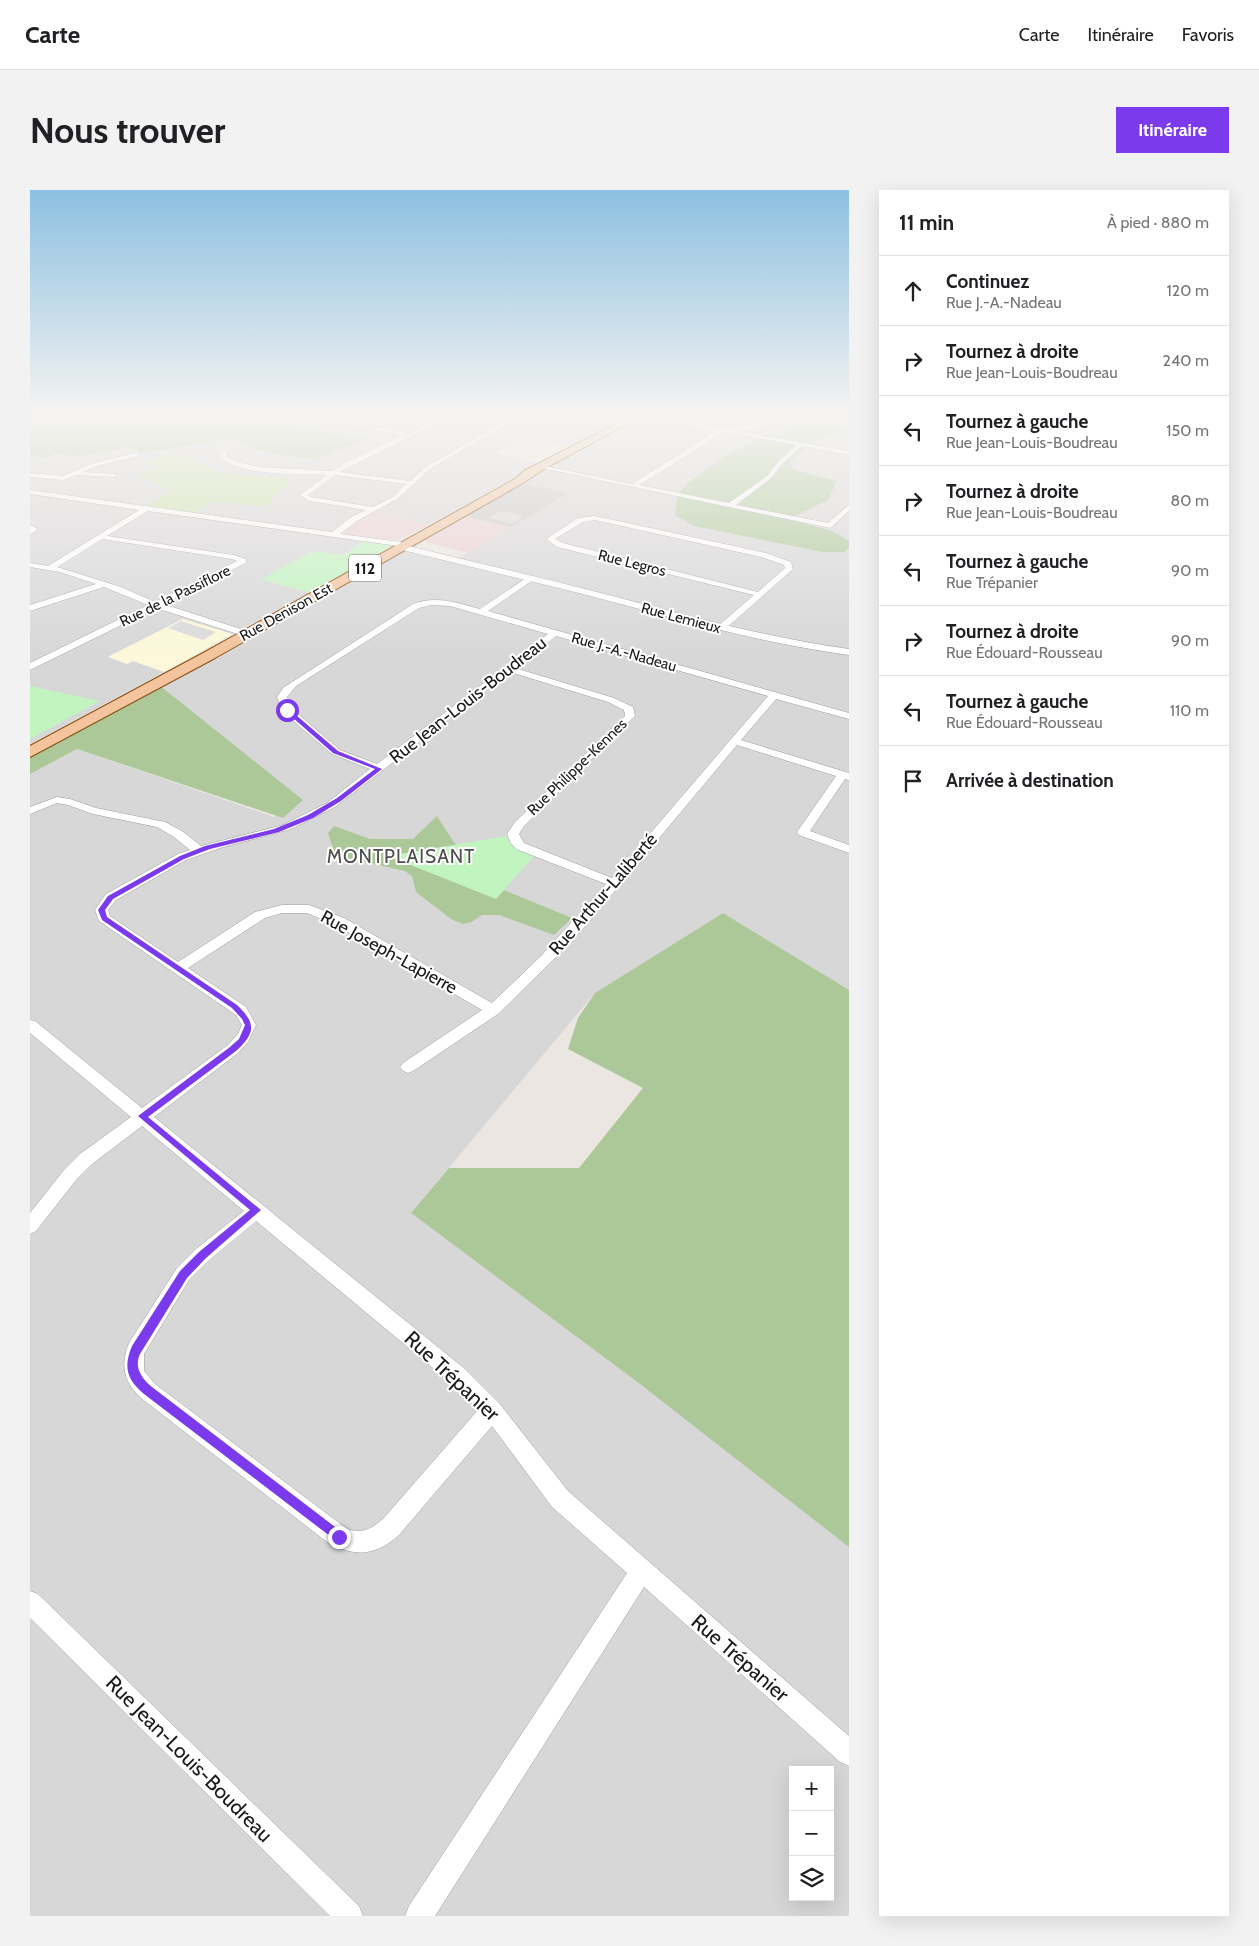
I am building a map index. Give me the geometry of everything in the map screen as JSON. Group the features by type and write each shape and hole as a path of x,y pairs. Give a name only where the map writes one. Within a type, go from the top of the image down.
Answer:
{"main road":[{"name":"Rue Denison Est","path":"30,752 161,681 488,497"},
{"name":"Rue Denison Est","path":"161,681 241,632 403,545"}],"street":[{"name":"Rue Lemieux","path":"64,497 403,545 720,628 792,644 849,652"},
{"path":"306,497 375,509"},
{"path":"333,535 349,522 397,497"},
{"path":"684,497 830,526 849,507"},
{"path":"730,506 743,497"},
{"path":"50,568 148,508"},
{"name":"Rue Legros","path":"586,518 605,519 772,557 788,564 789,569 758,594 560,545 550,541 551,538 586,518"},
{"path":"30,527 34,529 30,533"},
{"name":"Rue de la Passiflore","path":"30,667 243,561 230,557 101,537"},
{"path":"30,565 50,568 104,584 156,605 241,632"},
{"path":"482,612 532,578"},
{"path":"30,608 104,584"},
{"path":"720,628 758,594"},
{"name":"Rue J.-A.-Nadeau","path":"379,769 342,755 330,748 287,710 282,701 286,690 421,604 443,602 482,612 849,716"},
{"name":"Rue Jean-Louis-Boudreau","path":"30,1226 78,1167 93,1153 233,1049 242,1041 249,1025 240,1011 104,918 101,910 111,897 174,861 199,851 299,822 339,800 555,633"},
{"name":"Rue Philippe-Kennes","path":"508,669 611,700 629,709 630,716 627,720 520,824 513,834 520,846 614,883"},
{"name":"Rue Arthur-Laliberté","path":"408,1067 493,1010 547,958 614,883 774,695"},
{"path":"734,742 846,776 803,832 849,849"},
{"path":"30,811 57,800 70,802 93,811 160,824 178,834 199,851"},
{"name":"Rue Joseph-Lapierre","path":"178,968 260,915 282,909 309,909 339,920 493,1010"},
{"name":"Rue Trépanier","path":"30,1025 458,1376 492,1410 560,1499 849,1753"},
{"path":"256,1210 202,1255 184,1274 136,1350 132,1359 132,1369 141,1385 148,1391 339,1537 356,1544 380,1537 391,1527 492,1410"},
{"path":"419,1916 641,1571"},
{"name":"Rue Jean-Louis-Boudreau","path":"30,1602 349,1916"}],"shaded area":[{"path":"30,497 481,497 428,525 374,511 337,537 362,542 343,555 313,551 262,579 310,593 232,634 183,619 109,656 127,664 133,661 164,672 30,744"},
{"path":"498,497 562,497 511,527 464,516"},
{"path":"561,497 849,497 849,990 723,913 594,994 411,1213 849,1540 849,1916 30,1916 30,774 77,749 274,817 293,803 159,685 210,655 407,550 452,562"},
{"path":"375,511 428,525 401,539 394,540 342,534 354,522"},
{"path":"501,511 524,516 512,524 489,518"},
{"path":"464,516 511,527 467,553 426,542 425,540"},
{"path":"183,619 232,634 164,672 133,661 127,664 108,657"},
{"path":"181,621 216,632 203,640 168,628"}],"green space":[{"path":"160,497 275,497 265,507 214,501 195,512 145,506"},
{"path":"678,497 830,497 828,500 790,518 832,531 849,541 849,547 844,552 823,552 694,526 675,515"},
{"path":"362,542 391,546 310,593 261,579 313,551 343,555"},
{"path":"159,685 303,800 283,818 77,749 30,774 30,757"},
{"path":"30,686 100,701 30,739"},
{"path":"437,816 453,841 499,888 572,918 554,935 499,915 482,915 471,922 463,924 451,919 416,892 412,876 405,871 339,856 334,851 328,833 334,826 370,839 413,839"},
{"path":"507,836 513,846 534,856 496,899 388,856"},
{"path":"723,913 849,990 849,1547 640,1384 411,1213 449,1168 579,1168 643,1088 568,1049 578,1018 595,993"}],"district":[{"name":"MONTPLAISANT","path":"401,856"}],"route":[{"path":"287,710 336,752 379,769 339,800 310,816 287,827 208,848 182,857 111,897 101,910 104,918 235,1006 246,1018 249,1025 242,1041 233,1049 142,1116 256,1210 202,1255 184,1274 136,1350 132,1359 132,1369 141,1385 148,1391 339,1537"}]}
